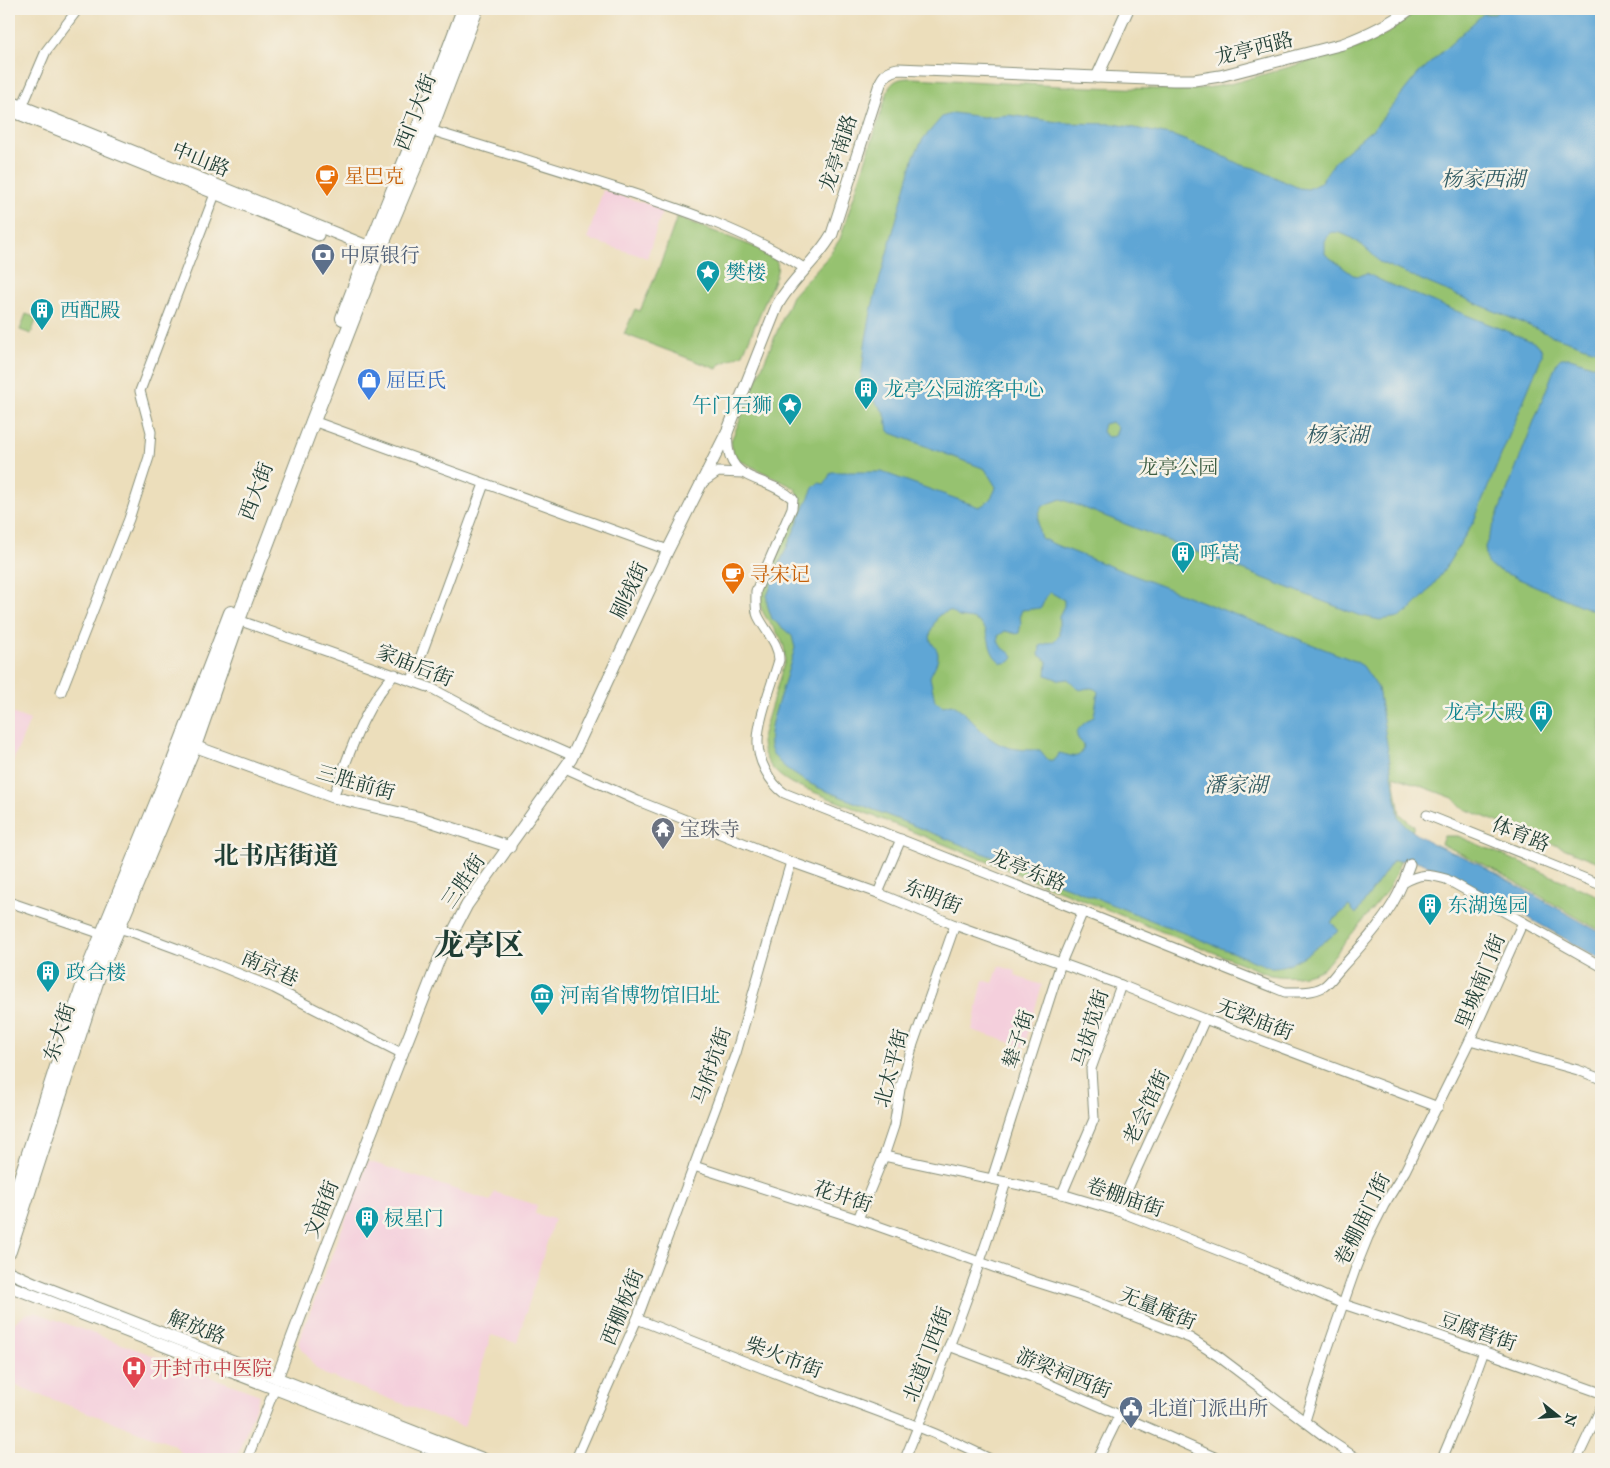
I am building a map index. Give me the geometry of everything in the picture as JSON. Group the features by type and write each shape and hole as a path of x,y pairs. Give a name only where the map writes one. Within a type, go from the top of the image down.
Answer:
{"main road":[{"name":"西门大街","path":"373,252 464,9"},
{"name":"西门大街","path":"373,252 430,130 476,9"},
{"name":"西大街","path":"188,744 238,620 313,421 373,252"},
{"name":"西大街","path":"188,744 373,252"},
{"name":"东大街","path":"9,1252 94,985 188,744"},
{"name":"东大街","path":"9,1215 82,987 102,934 188,744"}],"street":[{"path":"22,107 46,51 78,9"},
{"path":"1097,77 1128,9"},
{"name":"龙亭西路","path":"1097,77 1187,80 1220,76 1361,38 1410,9"},
{"name":"龙亭南路","path":"728,430 777,306 788,287 823,248 832,234 880,84 888,71 898,69 1097,77"},
{"name":"中山路","path":"9,101 373,252"},
{"name":"中山路","path":"9,110 215,194 373,252"},
{"path":"430,130 677,208 752,238 804,268"},
{"path":"61,692 129,519 149,457 151,432 140,391 215,194"},
{"path":"313,421 668,550"},
{"name":"龙亭东路","path":"728,430 727,445 729,457 735,467 743,473 786,492 793,499 792,508 756,592 757,614 777,648 779,655 760,726 758,744 766,772 784,793 1285,992 1315,990 1325,986 1362,945 1395,902 1410,864"},
{"name":"刷绒街","path":"565,768 573,756 668,550 728,430"},
{"path":"702,483 718,472 743,473"},
{"path":"412,680 484,484"},
{"name":"家庙后街","path":"238,620 412,680 490,719 573,756"},
{"path":"333,797 370,710 385,685 396,674"},
{"name":"三胜前街","path":"188,744 333,797 428,820 510,847"},
{"name":"三胜街","path":"403,1054 440,957 451,935 482,883 510,847 565,768"},
{"name":"东明街","path":"565,768 638,801 791,862 878,893 955,925 1061,963"},
{"name":"体育路","path":"1427,815 1601,885"},
{"path":"878,893 902,839"},
{"name":"马府坑街","path":"694,1166 736,1052 791,862"},
{"path":"1403,883 1421,874 1446,879 1601,966"},
{"path":"9,902 102,934"},
{"name":"辇子街","path":"992,1179 1061,963 1083,911"},
{"name":"里城南门街","path":"1523,922 1470,1040 1601,1078"},
{"name":"北太平街","path":"858,1219 884,1156 894,1126 900,1089 913,1044 955,925"},
{"name":"南京巷","path":"117,928 178,949 274,988 403,1054"},
{"name":"无梁庙街","path":"1061,963 1438,1107"},
{"name":"马齿苋街","path":"1062,1194 1094,1120 1091,1069 1121,985"},
{"name":"老会馆街","path":"1118,1211 1142,1154 1161,1118 1205,1019"},
{"name":"卷棚庙门街","path":"1305,1421 1343,1304 1368,1237 1384,1205 1406,1171 1470,1040"},
{"name":"文庙街","path":"276,1384 327,1244 403,1054"},
{"name":"卷棚庙街","path":"884,1156 1062,1194 1118,1211 1256,1265 1343,1304"},
{"name":"花井街","path":"694,1166 858,1219 980,1262"},
{"name":"西棚板街","path":"576,1459 637,1319 694,1166"},
{"name":"北道门西街","path":"904,1459 980,1262 1006,1182"},
{"name":"无量庵街","path":"980,1262 1087,1298 1190,1338 1218,1356 1354,1458"},
{"name":"解放路","path":"9,1272 457,1459"},
{"name":"解放路","path":"9,1286 484,1459"},
{"name":"豆腐营街","path":"1343,1304 1484,1351 1601,1393"},
{"name":"柴火市街","path":"637,1319 878,1410 990,1459"},
{"name":"游梁祠西街","path":"949,1346 1040,1380 1219,1459"},
{"path":"1442,1459 1484,1351"},
{"path":"247,1459 276,1384"},
{"path":"1577,1459 1601,1408"},
{"path":"1098,1459 1120,1414"}],"shaded area":[{"path":"603,190 663,209 647,258 587,239"},
{"path":"9,712 30,720 9,771"},
{"path":"999,966 1016,971 1015,976 1042,985 1024,1047 972,1030 983,980 993,983"},
{"path":"368,1161 491,1201 494,1192 537,1205 535,1214 554,1219 517,1343 491,1335 464,1427 324,1374 316,1368 298,1343"},
{"name":"开封市中医院","path":"35,1312 260,1395 236,1459 187,1459 174,1445 9,1383 9,1335 15,1322 25,1314"}],"green space":[{"name":"龙亭公园","path":"1420,9 1601,9 1601,863 1462,808 1453,798 1394,776 1400,814 1414,826 1387,891 1323,969 1310,974 1291,977 1277,976 1270,975 791,783 779,775 766,758 762,737 785,660 785,652 780,638 761,609 760,595 800,504 800,497 795,488 741,461 734,452 731,441 792,296 826,259 840,239 891,85 899,79 913,78 1060,86 1186,90 1213,87 1234,83 1359,47 1388,33"},
{"name":"樊楼","path":"677,217 770,253 777,264 775,278 743,354 719,365 717,369 624,334 635,309 640,311 659,268"},
{"path":"26,314 37,318 31,334 20,330"},
{"path":"1444,836 1458,836 1601,897 1601,931 1491,868 1441,844"}],"water":[{"name":"龙亭公园","path":"1499,9 1601,9 1601,352 1553,336 1379,262 1370,252 1350,237 1336,232 1330,233 1325,241 1325,254 1353,275 1360,276 1366,273 1531,341 1542,350 1542,356 1474,521 1443,572 1426,594 1411,609 1399,617 1380,620 1358,615 1061,499 1042,506 1038,518 1038,526 1041,538 1058,546 1355,661 1363,666 1378,688 1399,818 1416,834 1437,846 1481,865 1601,933 1601,959 1456,877 1420,862 1407,860 1393,861 1356,914 1349,906 1331,922 1339,931 1297,960 1279,967 1269,967 819,788 783,765 772,753 770,734 795,648 792,636 772,619 767,604 767,596 813,488 818,483 825,484 831,472 882,472 979,507 990,499 996,487 985,469 891,433 883,411 860,388 872,307 914,156 923,139 942,117 953,113 983,117 1009,115 1065,123 1115,124 1174,136 1299,188 1308,189 1320,183 1336,160 1376,126 1417,75 1483,14 1495,14","holes":["1112,422 1118,428 1115,436 1108,437 1102,432 1104,424","1050,592 1064,600 1064,606 1059,616 1059,636 1054,641 1040,646 1039,655 1047,661 1046,675 1059,680 1068,679 1080,690 1092,688 1098,692 1094,716 1082,725 1077,732 1079,740 1084,744 1081,754 1071,756 1059,753 1055,759 1048,760 1040,750 1011,748 997,743 983,732 964,712 951,704 943,706 935,701 930,677 938,655 931,641 930,634 939,615 949,611 959,617 974,619 985,630 993,654 1002,663 1006,663 1011,661 1013,656 1001,646 998,636 1005,631 1019,633 1022,610 1041,608"]},
{"path":"1561,358 1570,358 1601,368 1601,605 1596,612 1491,567 1487,563 1485,547 1557,362"}],"place":[{"name":"星巴克","path":"327,197"},
{"name":"中原银行","path":"323,276"},
{"name":"樊楼","path":"708,293"},
{"name":"西配殿","path":"42,331"},
{"name":"屈臣氏","path":"369,401"},
{"name":"龙亭公园游客中心","path":"866,410"},
{"name":"午门石狮","path":"790,426"},
{"name":"呼嵩","path":"1183,574"},
{"name":"寻宋记","path":"733,595"},
{"name":"龙亭大殿","path":"1541,733"},
{"name":"宝珠寺","path":"663,850"},
{"name":"东湖逸园","path":"1430,926"},
{"name":"政合楼","path":"48,993"},
{"name":"河南省博物馆旧址","path":"542,1016"},
{"name":"棂星门","path":"367,1239"},
{"name":"开封市中医院","path":"134,1389"},
{"name":"北道门派出所","path":"1131,1429"}],"district":[{"name":"北书店街道","path":"276,855"},
{"name":"龙亭区","path":"479,945"}],"water label":[{"name":"杨家西湖","path":"1483,179"},
{"name":"杨家湖","path":"1337,435"},
{"name":"潘家湖","path":"1236,785"}]}
